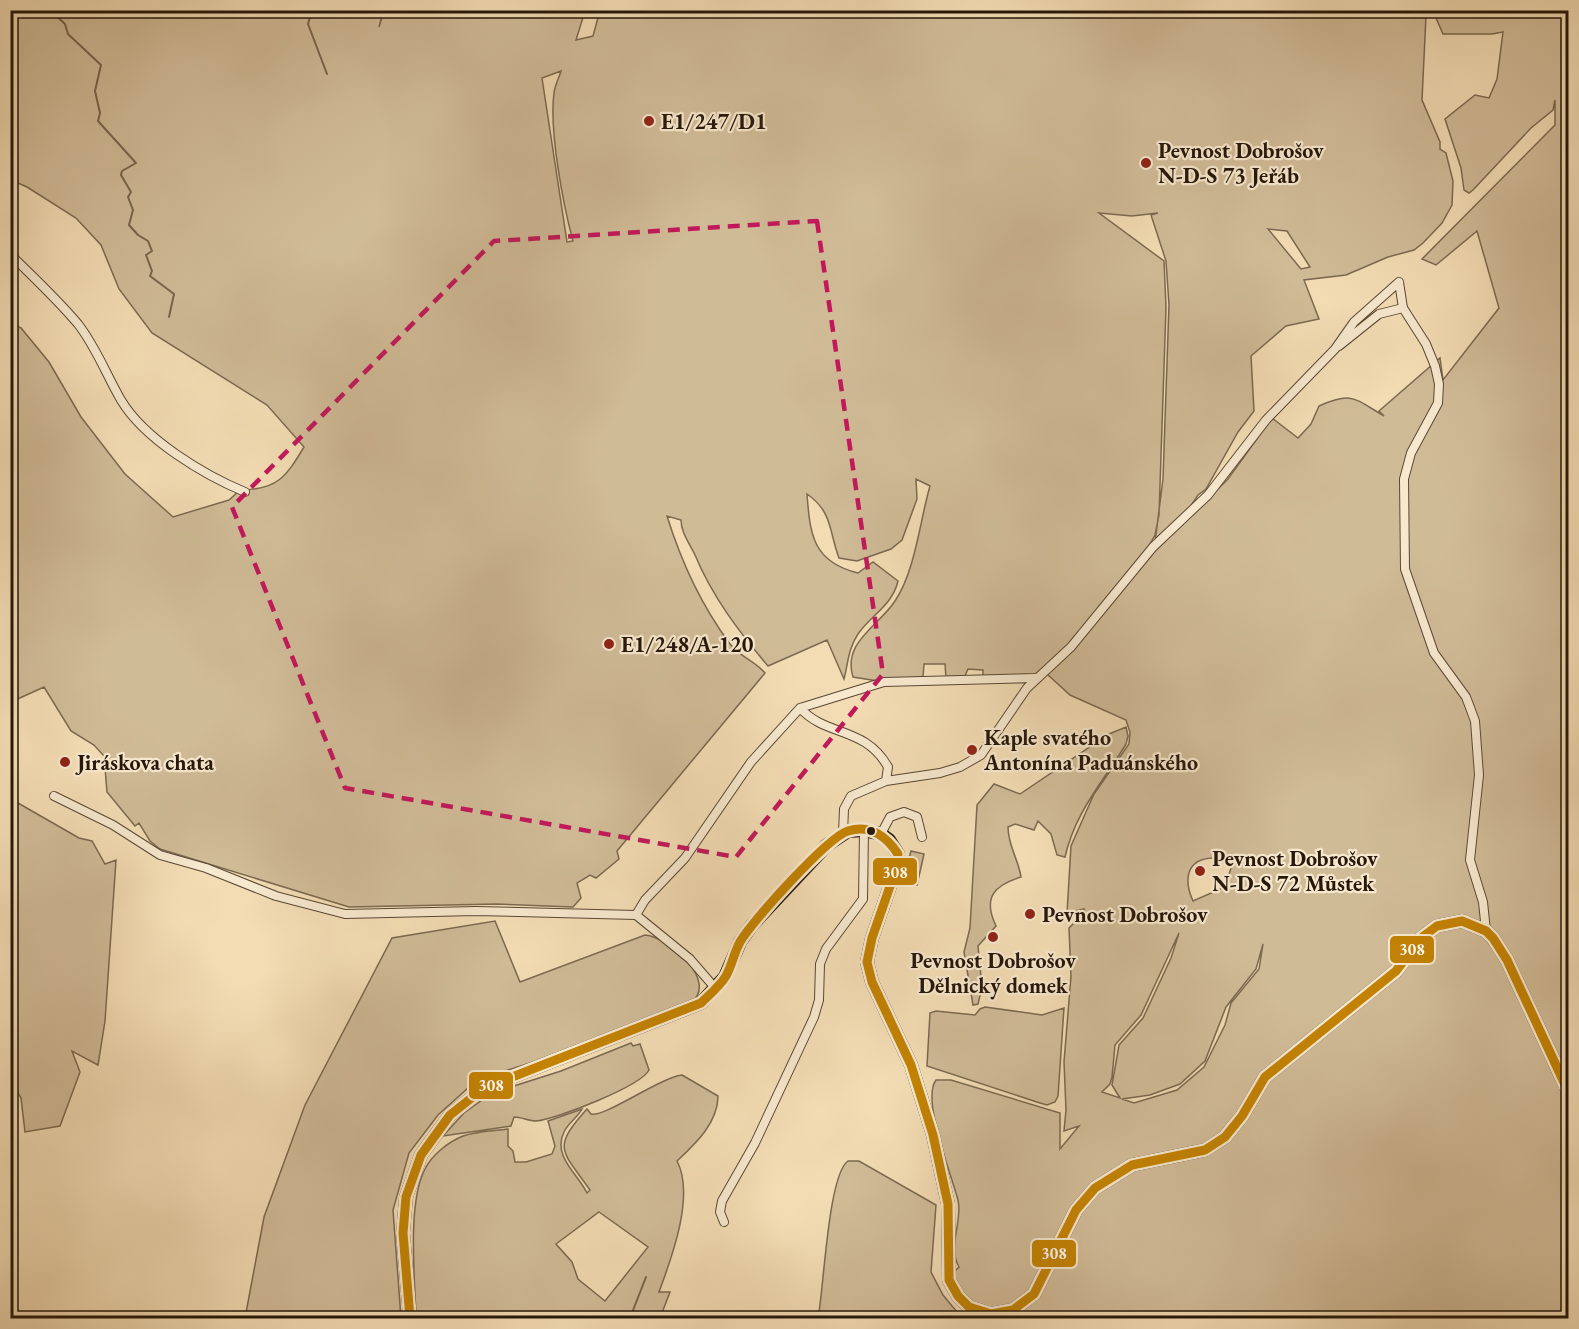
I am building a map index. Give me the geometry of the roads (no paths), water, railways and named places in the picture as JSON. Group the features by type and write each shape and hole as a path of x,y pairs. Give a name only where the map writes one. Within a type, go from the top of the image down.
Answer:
{"street":[{"path":"10,254 79,325 111,377 121,400 148,432 200,468 245,492"},
{"path":"1335,349 1354,322 1399,282 1403,309 1426,344 1439,384 1438,403 1412,453 1404,479 1405,569 1434,653 1462,692 1475,720 1479,775 1470,860 1483,902 1486,931 1507,960 1569,1091"},
{"path":"843,833 844,809 851,796 886,781 940,773 960,767 981,756 1012,707 1036,678 1071,647 1153,547 1190,514 1226,476 1274,411 1335,349 1379,314 1403,309"},
{"path":"636,915 645,900 685,858 751,762 800,708 884,682 1036,678"},
{"path":"800,708 826,724 868,743 888,767 905,777"},
{"path":"886,781 888,767"},
{"path":"54,796 113,825 160,855 206,868 276,896 345,914 476,911 636,915 690,959 716,989"},
{"path":"881,834 890,817 904,812 917,817 922,837"},
{"path":"410,1318 403,1233 406,1197 421,1155 430,1139 450,1115 484,1088 694,1008 716,989 740,942 752,925 827,845 843,833 864,830 881,834 896,848 897,860 867,962 870,975 911,1065 933,1135 948,1204 949,1280 963,1301 975,1310 991,1314 1012,1310 1034,1294 1076,1210 1106,1180 1145,1161 1205,1150 1225,1137 1242,1116 1265,1077 1396,971 1421,938 1437,926 1462,921 1486,931"},
{"path":"724,1222 720,1212 722,1201 755,1143 814,1017 819,1000 820,964 826,949 863,899 864,830"}],"waterway":[{"path":"50,10 65,24 68,34 101,65 95,91 100,113 98,121 136,163 122,171 121,175 131,192 128,197 133,210 129,225 138,235 148,241 152,251 146,255 152,271 150,276 174,294 169,317"},
{"path":"312,10 308,24 327,74"},
{"path":"630,1318 646,1277"}],"place":[{"name":"E1/247/D1","path":"649,121"},
{"name":"Pevnost Dobrošov N-D-S 73 Jeřáb","path":"1146,163"},
{"name":"E1/248/A-120","path":"609,644"},
{"name":"Kaple svatého Antonína Paduánského","path":"972,750"},
{"name":"Jiráskova chata","path":"65,762"},
{"name":"Pevnost Dobrošov N-D-S 72 Můstek","path":"1200,871"},
{"name":"Pevnost Dobrošov","path":"1030,914"},
{"name":"Pevnost Dobrošov Dělnický domek","path":"993,937"}]}
